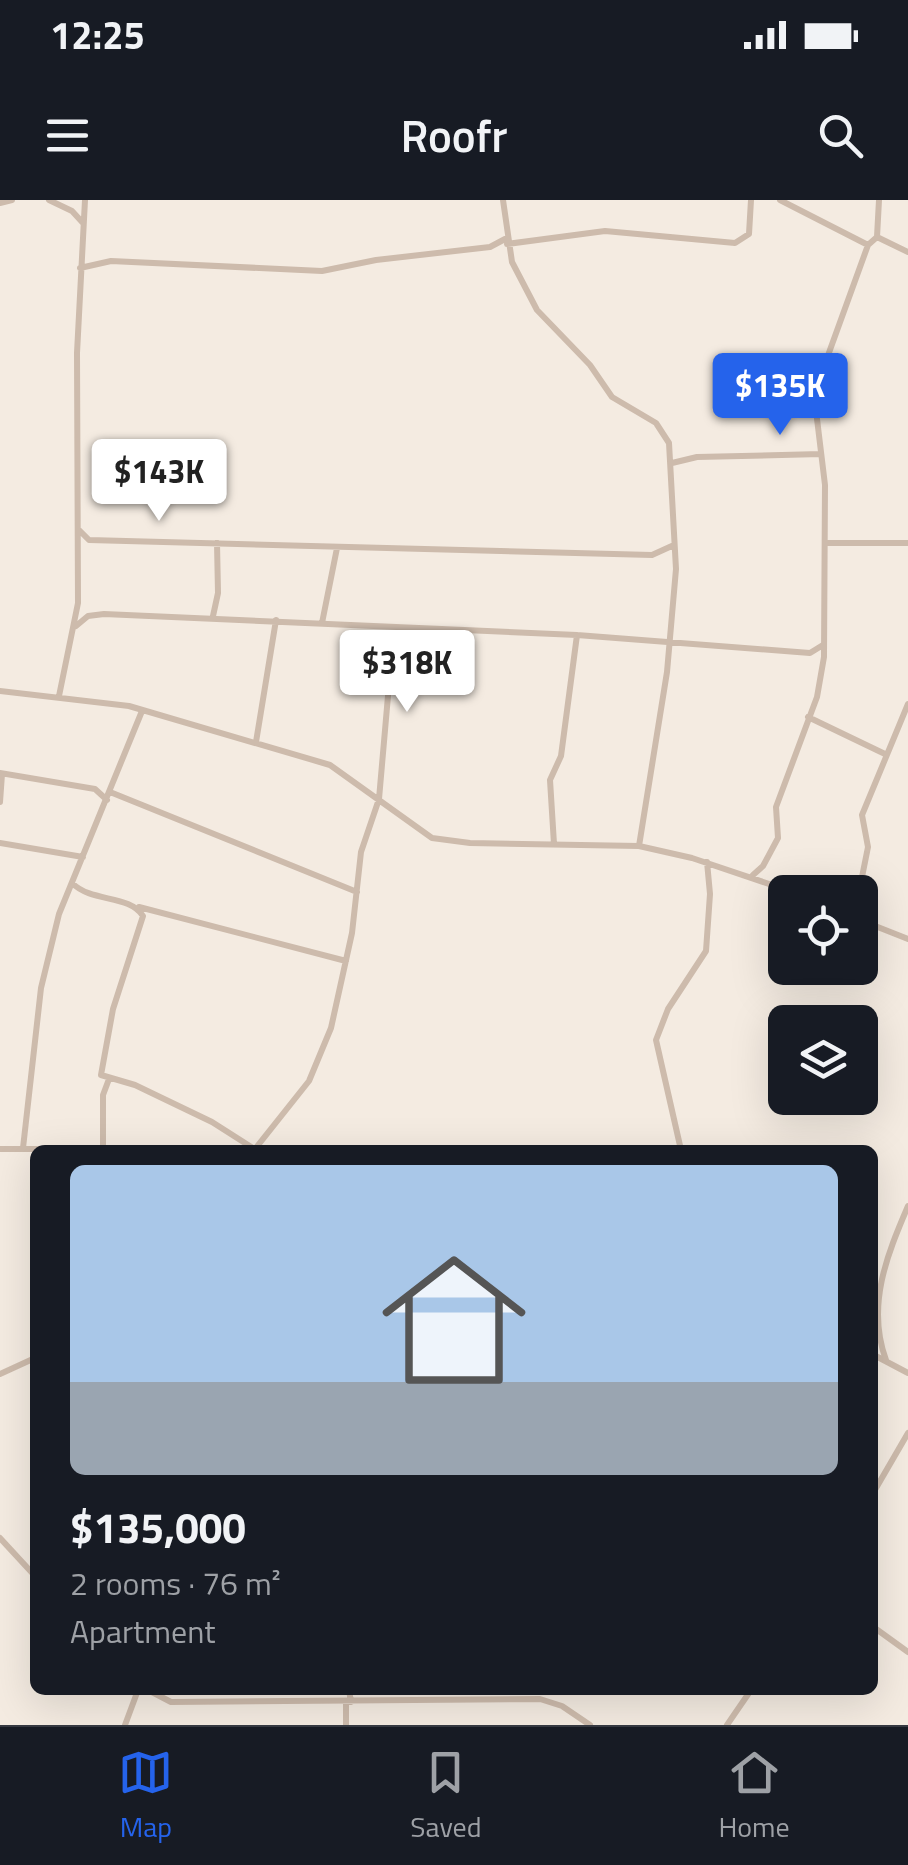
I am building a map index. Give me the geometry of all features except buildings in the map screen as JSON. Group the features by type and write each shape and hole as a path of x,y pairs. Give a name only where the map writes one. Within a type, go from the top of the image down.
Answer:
{"street":[{"path":"0,202 12,200"},
{"path":"48,200 72,211 83,224"},
{"path":"59,697 78,603 80,268 85,200"},
{"path":"503,200 506,241 537,310 590,365 612,397 656,423 669,442 677,539 670,642 640,846"},
{"path":"80,268 111,260 322,271 376,260 490,247 506,241 605,230 735,243 749,234 751,200"},
{"path":"780,200 868,245"},
{"path":"752,876 764,866 778,838 776,807 816,698 824,644 825,543 814,394 868,245 877,237 880,200"},
{"path":"877,237 908,252"},
{"path":"672,463 698,457 821,454"},
{"path":"79,530 89,540"},
{"path":"79,548 89,540 652,555 672,548 677,539"},
{"path":"213,616 218,592 217,543"},
{"path":"825,543 908,543"},
{"path":"322,622 337,548"},
{"path":"78,603 88,616"},
{"path":"76,626 88,616 213,616 576,636 810,654 824,644"},
{"path":"256,742 276,620"},
{"path":"260,1145 309,1081 323,1052 346,961 362,852 379,800 394,627"},
{"path":"554,844 550,780 561,756 576,636"},
{"path":"0,690 142,711 330,765 432,838 640,846 768,882"},
{"path":"862,875 868,847 862,814 908,704"},
{"path":"23,1148 41,988 59,914 142,711"},
{"path":"808,717 885,754"},
{"path":"0,802 1,773 95,789 357,892"},
{"path":"0,844 83,858"},
{"path":"679,1145 656,1040 668,1010 706,951 710,894 707,862"},
{"path":"72,883 89,896 346,961"},
{"path":"133,906 143,916 143,926 113,1009 99,1067 109,1079 166,1100 247,1145"},
{"path":"878,927 908,939"},
{"path":"103,1145 102,1095 109,1079"},
{"path":"0,1149 30,1148"},
{"path":"886,1360 878,1312 882,1270 908,1206"},
{"path":"878,1357 908,1373"},
{"path":"0,1374 30,1360"},
{"path":"878,1485 908,1434"},
{"path":"0,1538 30,1571"},
{"path":"878,1630 908,1652"},
{"path":"125,1725 136,1695"},
{"path":"158,1695 171,1702 540,1700 562,1706 590,1725"},
{"path":"346,1725 348,1695"},
{"path":"727,1725 748,1695"}]}
